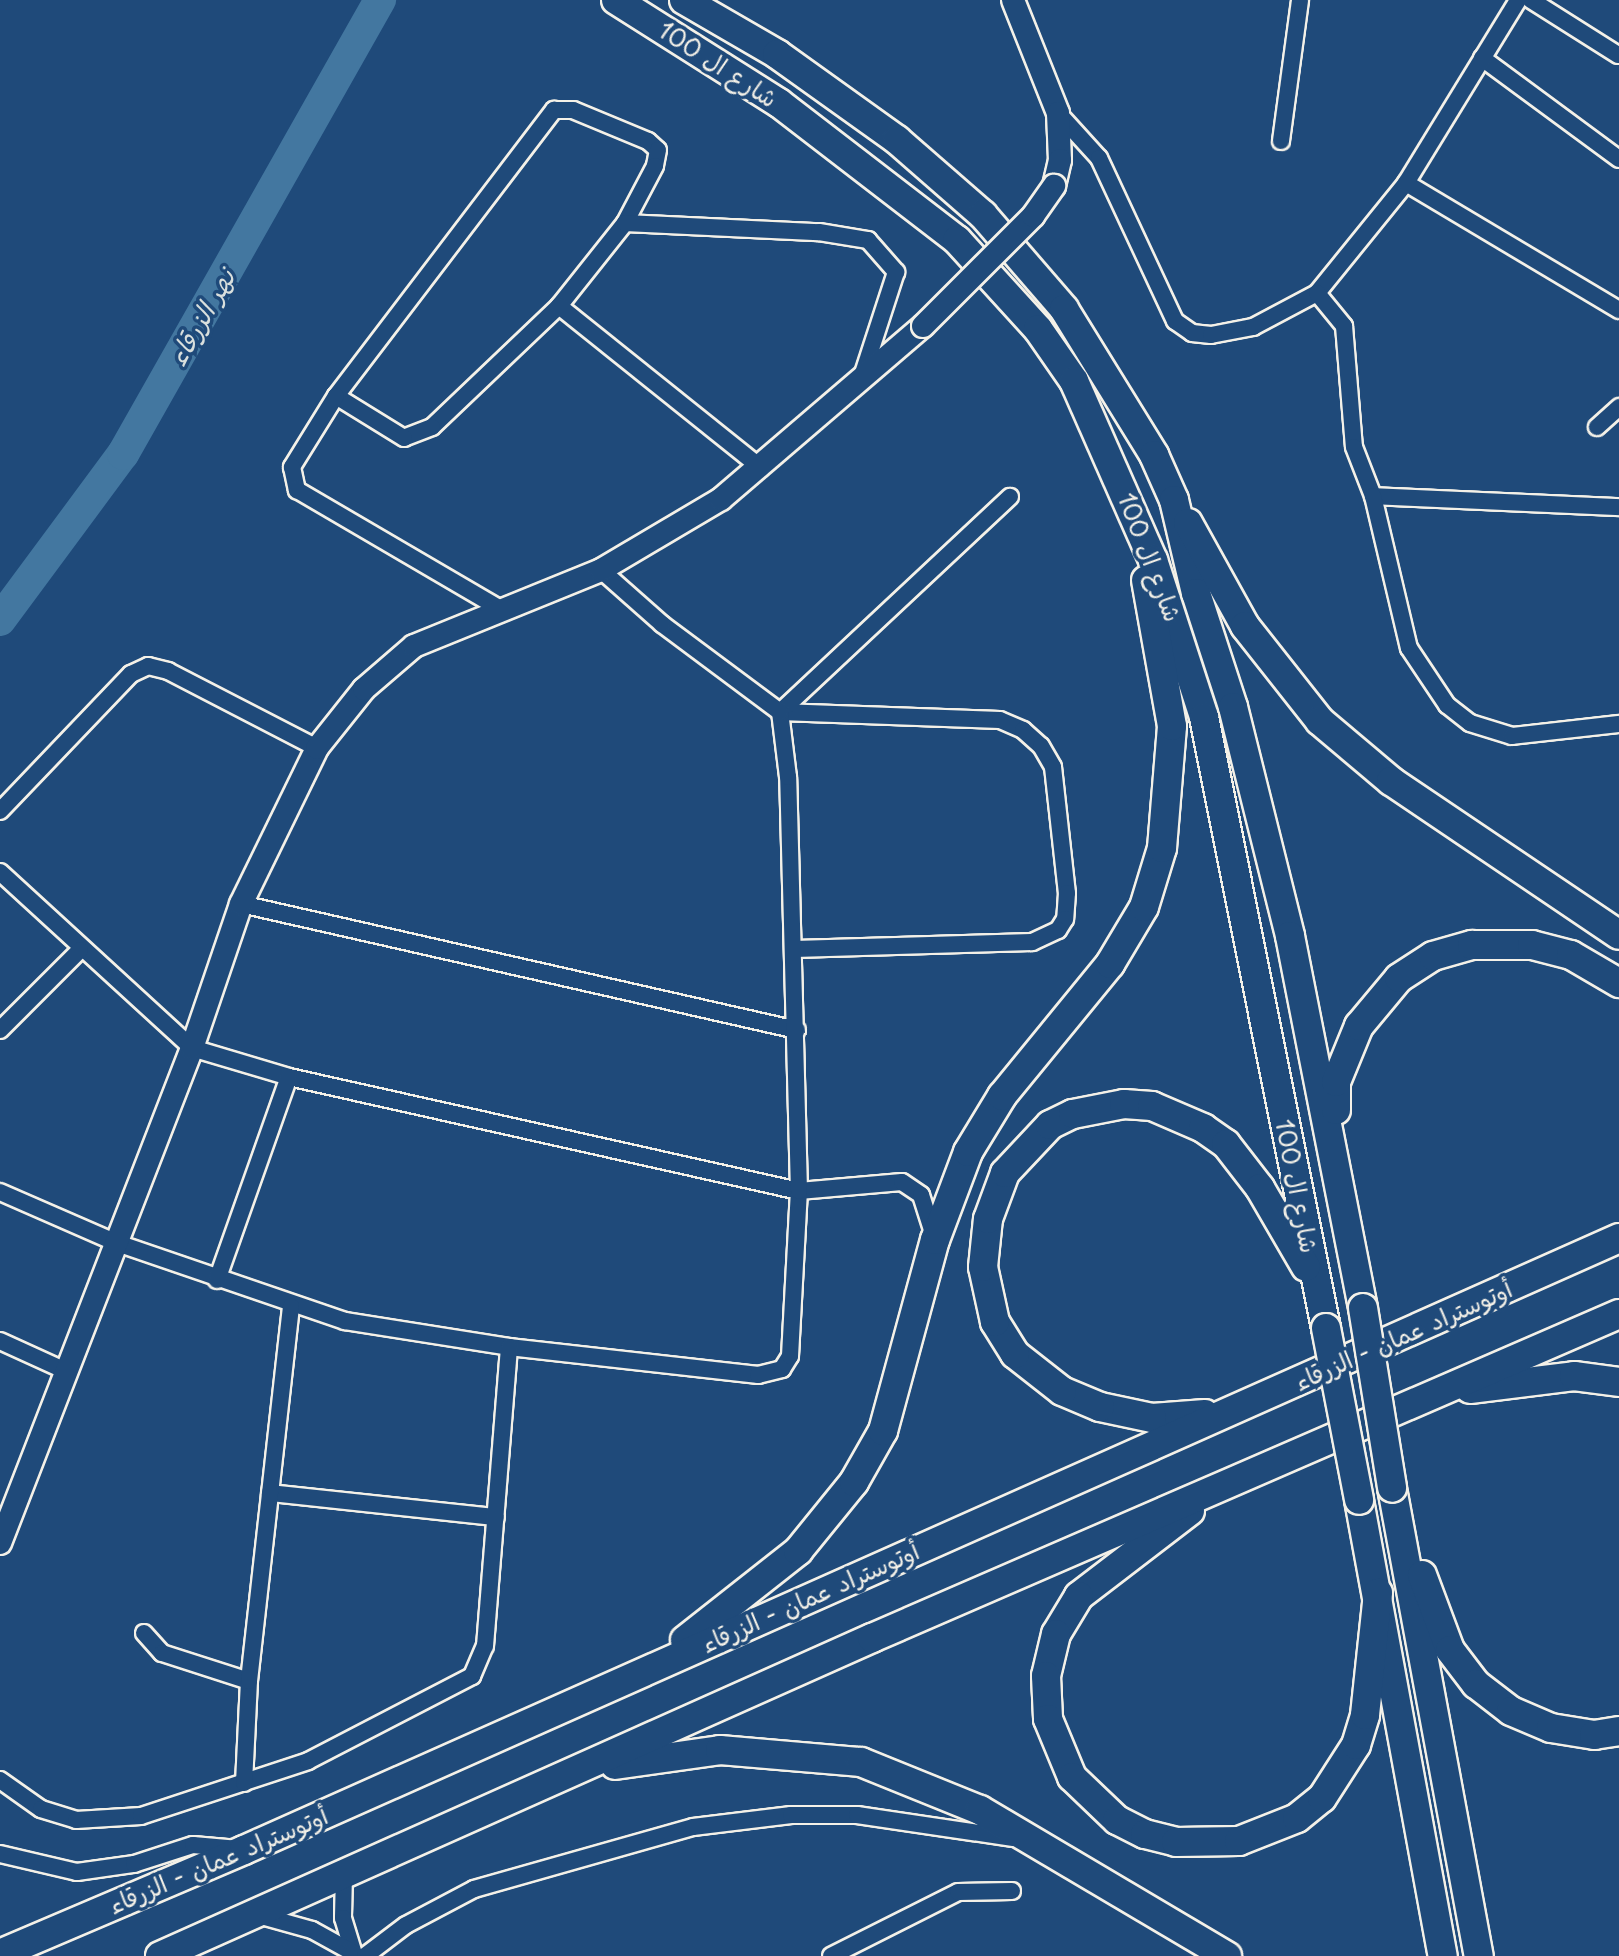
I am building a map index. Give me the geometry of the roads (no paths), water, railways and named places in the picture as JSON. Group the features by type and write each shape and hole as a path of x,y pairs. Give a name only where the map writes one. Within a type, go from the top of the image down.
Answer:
{"highway":[{"name":"شارع ال 100","path":"616,0 779,103 957,240 1038,329 1074,381 1139,524 1183,646 1219,777 1378,1593 1443,1956"},
{"name":"شارع ال 100","path":"684,0 777,54 897,140 983,215 1064,309 1130,411 1174,500 1196,593 1233,707 1335,1146 1392,1488 1479,1956"},
{"path":"1174,500 1245,626 1320,721 1391,781 1619,935"},
{"path":"645,1669 776,1571 819,1529 854,1482 883,1431 935,1240 968,1152 1002,1096 1110,964 1144,907 1162,848 1172,726 1139,524"},
{"path":"1335,1146 1336,1082 1349,1045 1384,993 1415,965 1462,947 1512,943 1571,955 1619,983"},
{"path":"1237,1409 1174,1418 1120,1413 1062,1391 1015,1354 995,1322 983,1267 988,1219 1005,1173 1050,1125 1073,1114 1124,1104 1178,1115 1226,1144 1245,1165 1316,1284"},
{"path":"1547,1271 1619,1222"},
{"name":"أوتوستراد عمان - الزرقاء","path":"0,1954 244,1850 1619,1238"},
{"path":"160,1956 567,1774 1619,1314"},
{"path":"1445,1391 1574,1376 1619,1382"},
{"path":"1208,1493 1163,1533 1094,1580 1066,1614 1050,1654 1045,1697 1057,1749 1072,1777 1117,1820 1176,1842 1239,1841 1283,1825 1322,1798 1349,1760 1365,1715 1378,1593"},
{"path":"1402,1538 1424,1580 1450,1650 1476,1684 1511,1711 1551,1728 1594,1735 1619,1731"},
{"path":"567,1774 720,1750 861,1762 927,1785 1042,1843 1227,1956"}],"street":[{"path":"1013,0 1058,113 1107,172 1175,321 1192,333 1239,329 1289,312 1317,293 1406,183 1517,1 1618,55"},
{"path":"1281,141 1300,0"},
{"path":"1482,58 1619,159"},
{"path":"336,396 396,435 413,438 432,427 559,306 625,223 658,150 573,110 554,110 336,396 292,467 297,490 499,608"},
{"path":"0,1543 6,1514 117,1243 192,1048 241,904 317,748 364,689 414,646 499,608 601,570 721,499 860,386 1033,216 1054,186 1060,160 1058,113"},
{"path":"1406,183 1619,310"},
{"path":"625,223 819,232 868,240 896,272 860,386"},
{"path":"1317,293 1344,326 1354,447 1373,496 1409,648 1447,705 1470,723 1512,736 1619,724"},
{"path":"559,306 761,468"},
{"path":"1597,427 1619,407"},
{"path":"1373,496 1619,507"},
{"path":"780,712 1010,497"},
{"path":"601,570 662,624 780,712 1000,720 1023,730 1053,767 1067,893 1065,919 1058,930 1032,942 794,949"},
{"path":"0,811 131,674 148,666 168,671 317,748"},
{"path":"0,1192 117,1243 217,1280 291,1306 363,1325 509,1347 778,1372 790,1356 799,1191 794,949 780,712"},
{"path":"0,872 80,950 192,1048 289,1077 799,1191 902,1182 913,1186 921,1195 935,1240"},
{"path":"241,904 797,1030"},
{"path":"0,1030 80,950"},
{"path":"217,1280 289,1077"},
{"path":"244,1783 249,1681 291,1306"},
{"path":"0,1341 64,1370"},
{"path":"0,1780 41,1809 76,1820 109,1821 244,1783 340,1747 472,1676 484,1659 509,1347"},
{"path":"270,1493 496,1517"},
{"path":"144,1633 162,1653 249,1681"},
{"path":"357,1955 474,1889 715,1823 857,1815 1042,1843"},
{"path":"0,1854 77,1872 134,1864 193,1845 244,1850"},
{"path":"344,1873 343,1918 357,1955"},
{"path":"831,1956 958,1892 1012,1891"},
{"path":"254,1915 291,1922 357,1955"}],"waterway":[{"name":"نهر الزرقاء","path":"0,620 123,454 380,0"}]}
